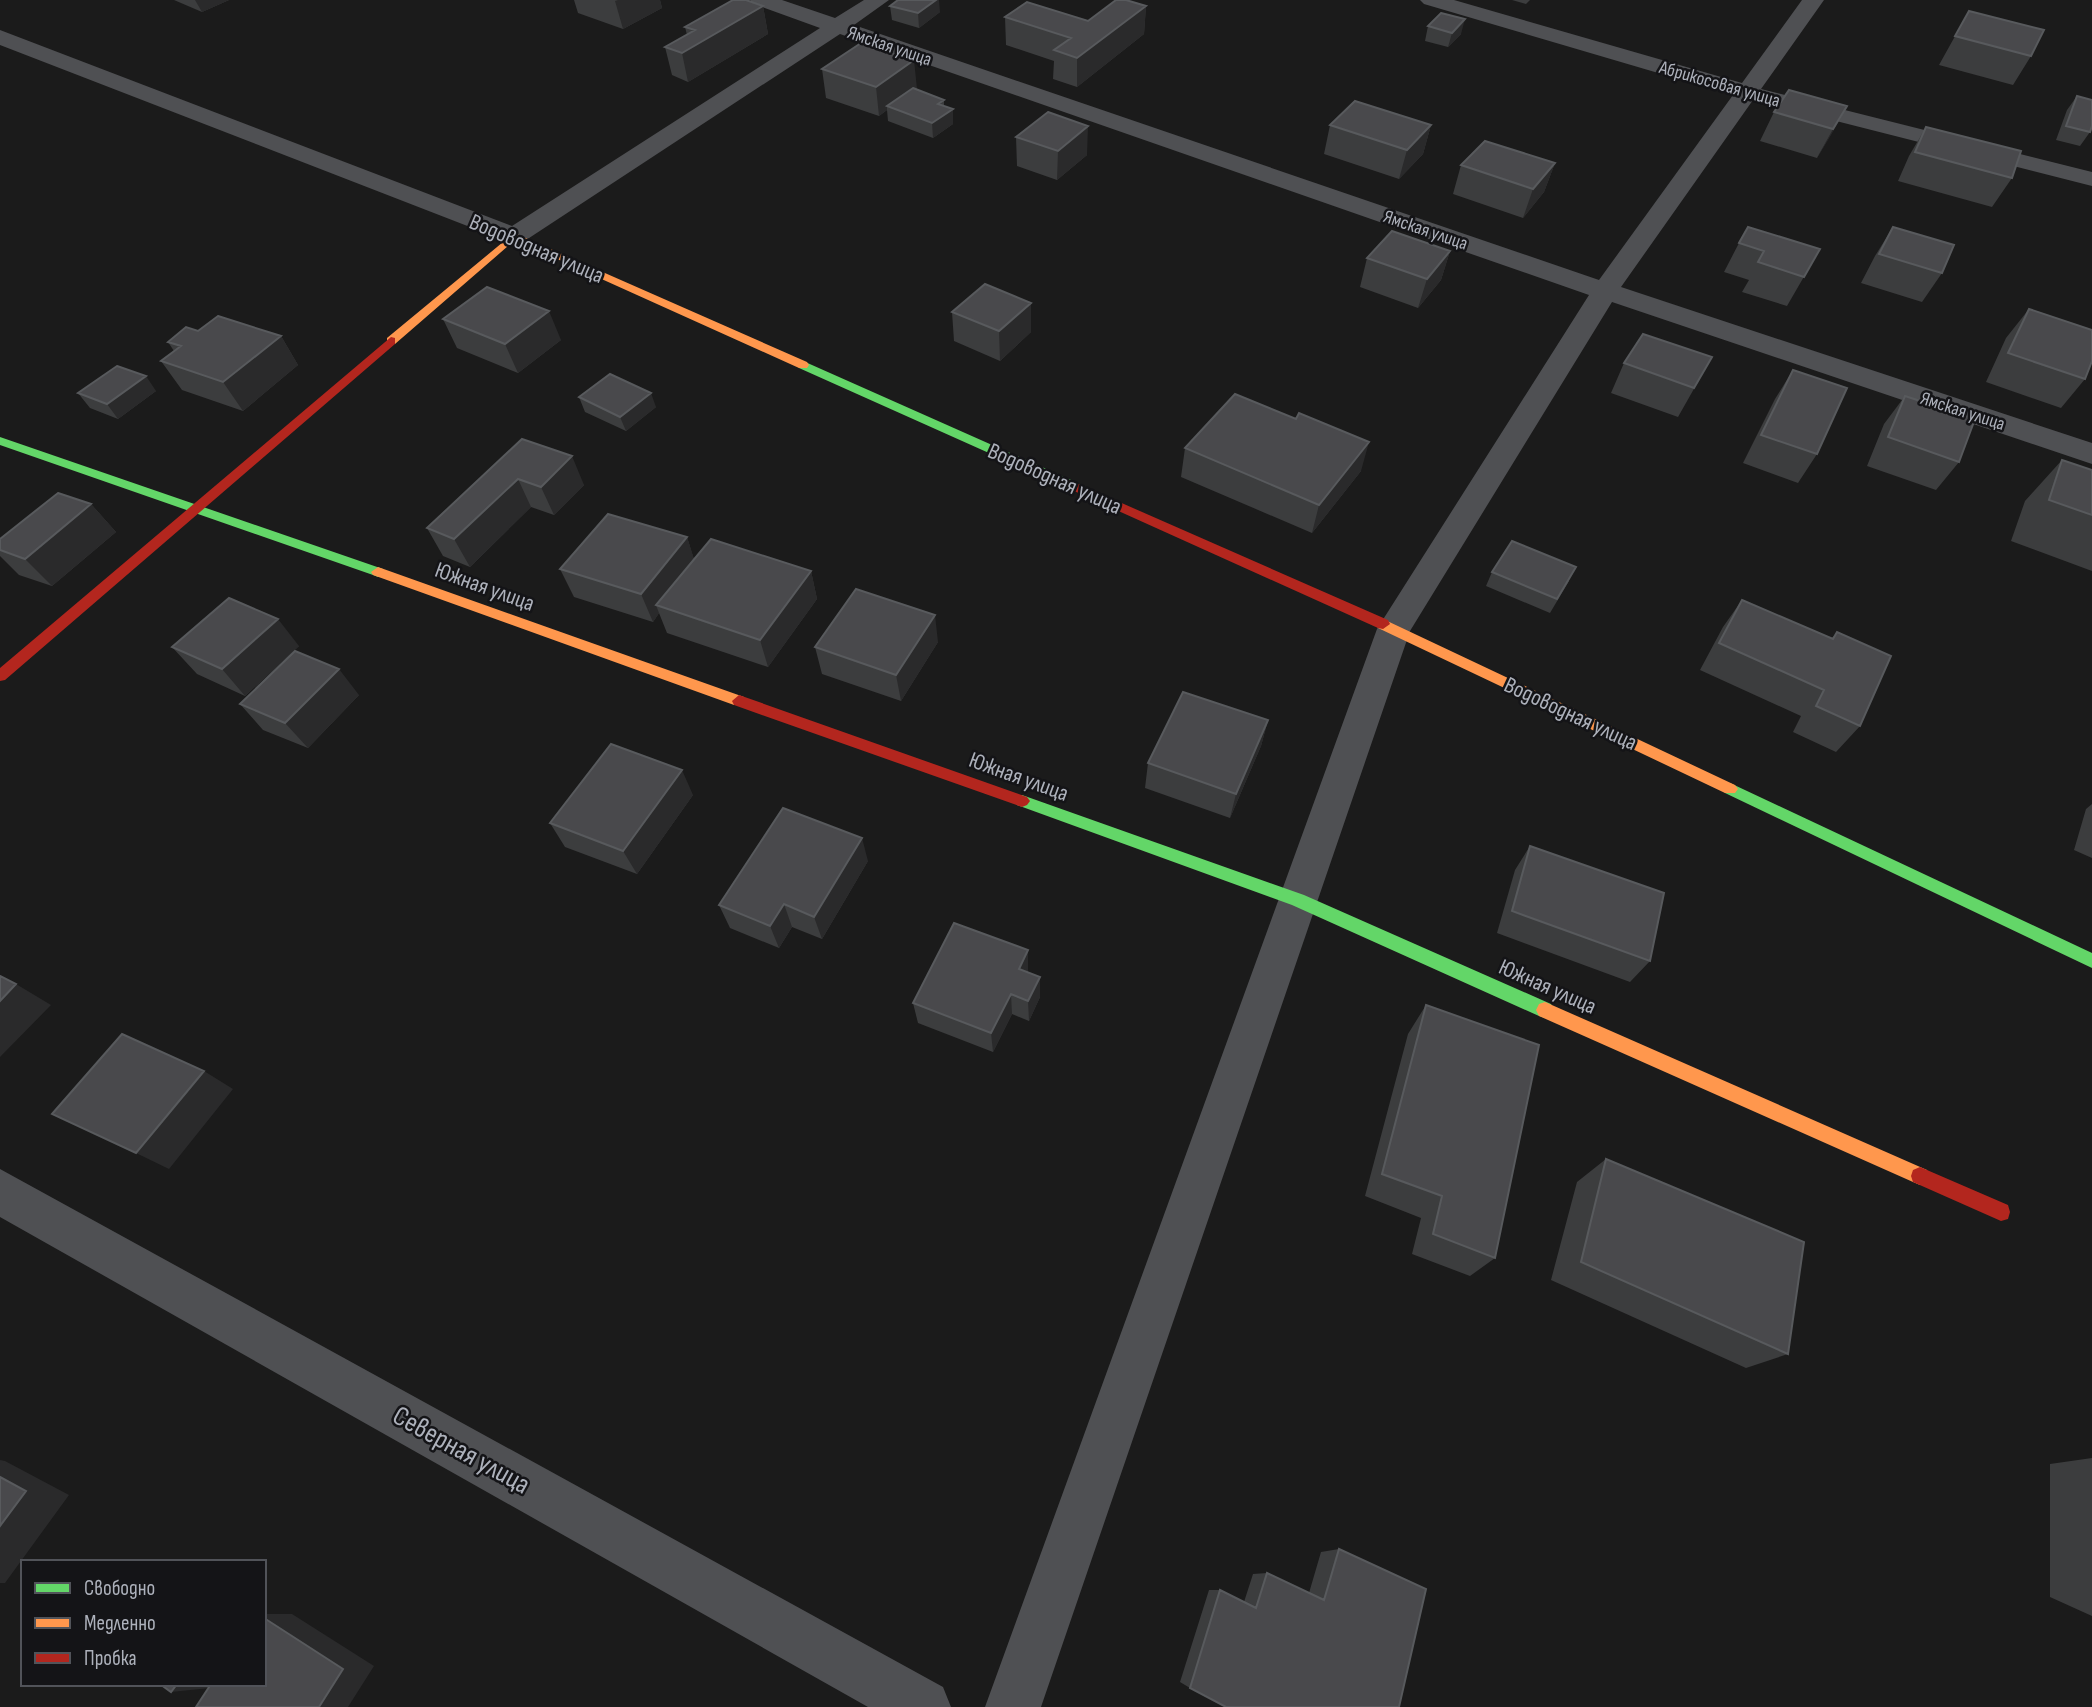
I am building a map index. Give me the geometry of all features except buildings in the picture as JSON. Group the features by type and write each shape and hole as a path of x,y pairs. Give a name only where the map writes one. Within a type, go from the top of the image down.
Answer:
{"street":[{"name":"Ямская улица","path":"761,0 1605,291 2092,453"},
{"path":"0,676 514,236 878,0"},
{"name":"Абрикосовая улица","path":"1431,0 1747,92 2092,179"},
{"path":"1013,1707 1394,629 1605,291 1813,0"},
{"name":"Водоводная улица","path":"0,37 514,236 1394,629 2092,961"},
{"name":"Южная улица","path":"0,441 195,507 1298,900 2001,1212"},
{"name":"Северная улица","path":"0,1192 923,1707"}],"traffic: fast":[{"path":"803,365 1067,483"},
{"path":"0,441 378,572"},
{"path":"1730,789 2092,961"},
{"path":"1022,801 1298,900 1545,1010"}],"traffic: slow":[{"path":"391,341 514,236 803,365"},
{"path":"378,572 739,701"},
{"path":"1383,624 1730,789"},
{"path":"1545,1010 1920,1176"}],"traffic: jam":[{"path":"0,676 391,341"},
{"path":"1067,483 1383,624"},
{"path":"739,701 1022,801"},
{"path":"1920,1176 2001,1212"}]}
